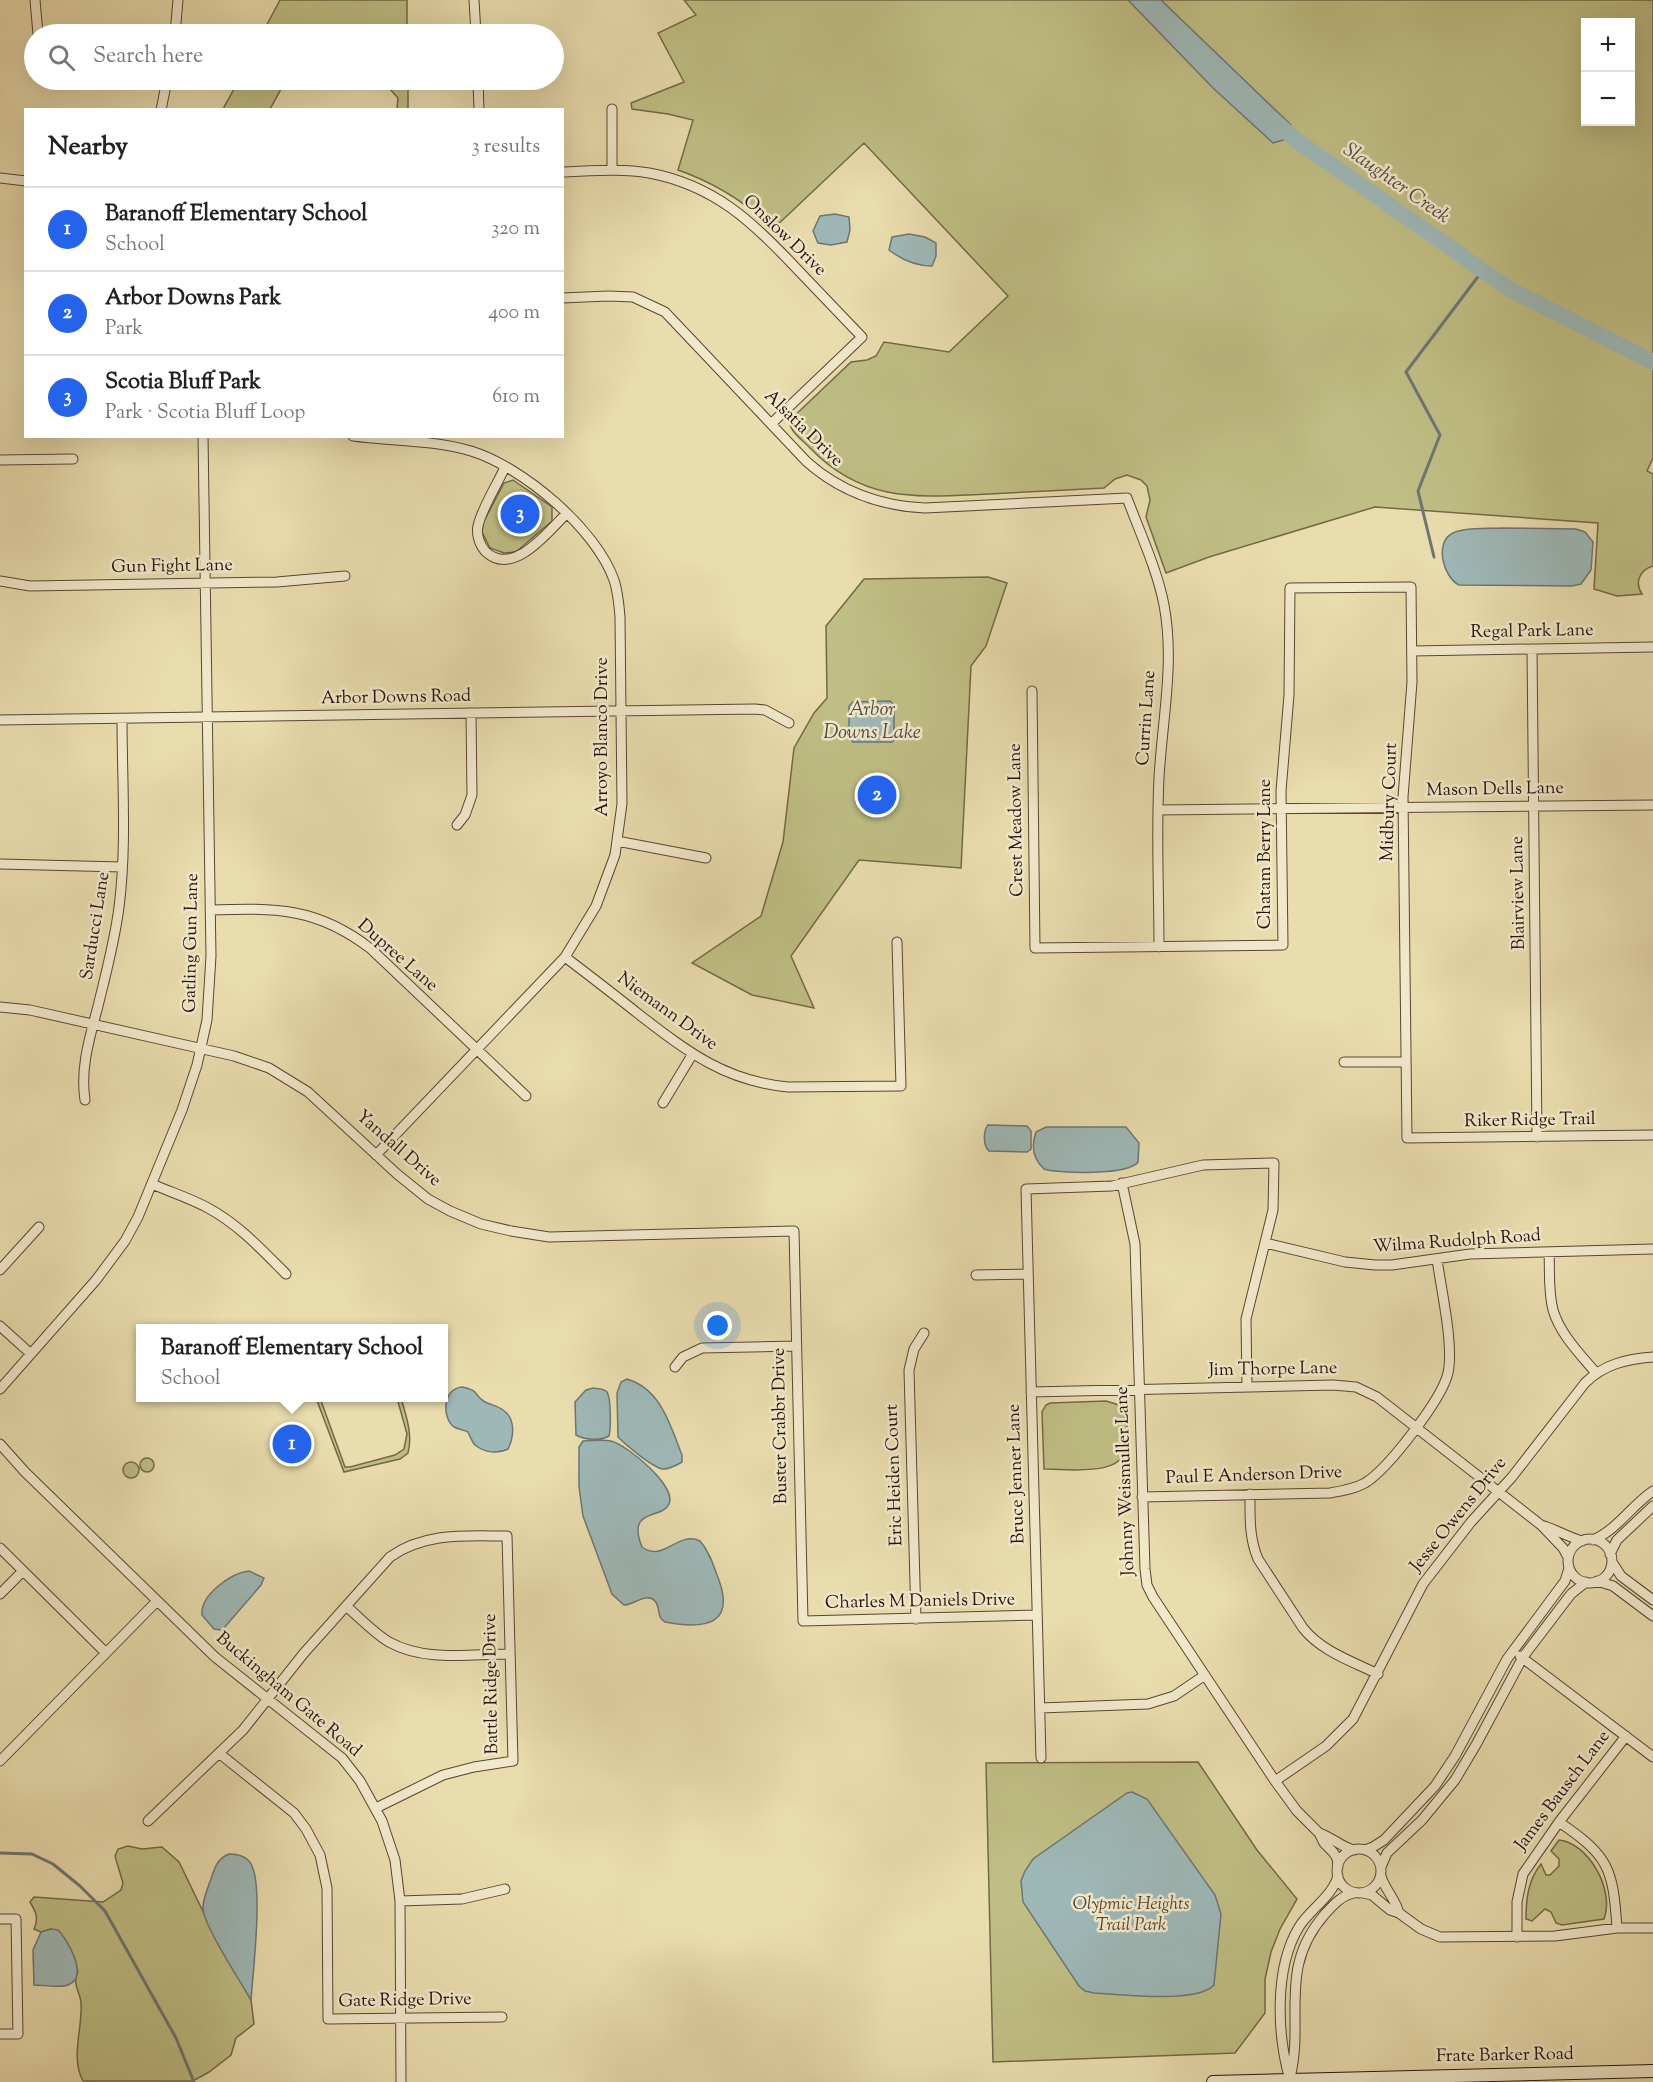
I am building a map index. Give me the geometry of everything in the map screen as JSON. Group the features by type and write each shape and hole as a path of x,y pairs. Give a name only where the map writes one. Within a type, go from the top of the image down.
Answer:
{"street":[{"path":"35,0 37,24"},
{"path":"175,24 178,0"},
{"path":"474,0 475,24"},
{"path":"161,108 164,90"},
{"path":"478,90 479,108"},
{"path":"612,109 612,170"},
{"name":"Onslow Drive","path":"564,172 612,170 642,172 674,179 701,189 735,209 767,237 862,337 772,423"},
{"path":"0,178 24,181"},
{"name":"Alsatia Drive","path":"564,298 633,297 656,306 675,322 812,466 828,478 863,497 882,503 915,508 1127,498"},
{"name":"Gatling Gun Lane","path":"0,1389 112,1260 138,1217 182,1110 201,1049 210,996 203,438"},
{"name":"Arroyo Blanco Drive","path":"369,438 455,448 472,452 505,467 541,489 598,550 614,580 620,616 623,783 617,841 609,874 596,906 565,957 376,1155"},
{"path":"0,460 73,459"},
{"path":"505,467 478,524 478,537 486,551 500,559 517,558 566,514"},
{"name":"Currin Lane","path":"1127,498 1155,572 1164,606 1166,627 1167,697 1158,810 1160,947"},
{"name":"Gun Fight Lane","path":"0,581 30,585 277,582 345,576"},
{"name":"Midbury Court","path":"1290,588 1411,587 1411,694 1404,808 1407,1138"},
{"name":"Chatam Berry Lane","path":"1035,948 1282,945 1280,809 1289,695 1290,588"},
{"name":"Regal Park Lane","path":"1412,651 1653,647"},
{"name":"Blairview Lane","path":"1532,649 1537,1137"},
{"name":"Crest Meadow Lane","path":"1032,691 1035,948"},
{"name":"Arbor Downs Road","path":"0,720 755,709 765,710 789,723"},
{"path":"457,825 465,815 472,795 471,713"},
{"name":"Sarducci Lane","path":"85,1100 82,1073 116,928 122,867 122,719"},
{"name":"Mason Dells Lane","path":"1158,810 1653,805"},
{"path":"617,841 706,858"},
{"path":"0,864 122,867"},
{"name":"Dupree Lane","path":"210,910 275,910 312,916 330,923 371,949 526,1096"},
{"name":"Niemann Drive","path":"565,957 692,1055 738,1076 771,1085 805,1088 901,1086 897,942"},
{"name":"Yandall Drive","path":"0,1007 30,1010 93,1024 245,1059 269,1068 291,1080 315,1098 411,1186 428,1198 466,1218 511,1231 564,1237 794,1231"},
{"path":"663,1102 692,1055"},
{"path":"1344,1062 1406,1062"},
{"name":"Riker Ridge Trail","path":"1407,1138 1653,1134"},
{"path":"1122,1183 1203,1165 1274,1163 1273,1210 1246,1319 1247,1387"},
{"name":"Bruce Jenner Lane","path":"1041,1758 1026,1189 1101,1187 1122,1183"},
{"name":"Johnny Weismuller Lane","path":"1122,1183 1135,1244 1144,1569 1147,1585 1275,1781 1297,1811 1319,1833 1336,1858 1338,1871"},
{"path":"152,1184 207,1207 224,1218 240,1230 286,1274"},
{"path":"0,1270 39,1227"},
{"name":"Buster Crabbr Drive","path":"794,1231 803,1621"},
{"name":"Wilma Rudolph Road","path":"1265,1243 1360,1264 1392,1265 1470,1254 1653,1249"},
{"path":"1549,1252 1551,1300 1556,1318 1566,1336 1596,1373"},
{"name":"Paul E Anderson Drive","path":"1142,1497 1330,1493 1367,1482 1383,1468 1416,1426 1440,1393 1448,1374 1449,1347 1437,1259"},
{"path":"976,1275 1028,1274"},
{"path":"0,1326 31,1354"},
{"name":"Eric Heiden Court","path":"916,1619 909,1370 914,1349 924,1333"},
{"path":"675,1367 683,1357 702,1348 796,1346"},
{"name":"Jesse Owens Drive","path":"1275,1781 1317,1753 1345,1728 1360,1707 1378,1674 1423,1584 1471,1522 1499,1493 1578,1391 1596,1373 1622,1361 1653,1357"},
{"name":"Jim Thorpe Lane","path":"1031,1392 1333,1385 1356,1387 1377,1397 1416,1426 1541,1525 1563,1548 1568,1557"},
{"name":"Buckingham Gate Road","path":"0,1443 25,1472 215,1657 342,1758 360,1780 389,1838 400,1900 400,2082"},
{"path":"1290,2080 1283,2058 1281,1999 1286,1958 1299,1926 1333,1888 1344,1856 1355,1850 1373,1847 1384,1839 1435,1786 1455,1756 1494,1680 1565,1581 1569,1568 1568,1557 1573,1547 1582,1541 1602,1536 1635,1504 1653,1491"},
{"path":"1250,1494 1253,1548 1303,1628 1323,1647 1378,1674"},
{"path":"1597,1581 1608,1572 1617,1540 1653,1506"},
{"name":"Jim Thorpe Lane","path":"1541,1525 1582,1541"},
{"name":"Battle Ridge Drive","path":"346,1606 379,1568 407,1546 436,1538 507,1536 513,1761 443,1775 376,1809"},
{"path":"1593,1540 1604,1545 1621,1576 1653,1600"},
{"path":"0,1548 106,1653"},
{"path":"1569,1568 1575,1578 1613,1586 1653,1616"},
{"path":"0,1594 23,1571"},
{"path":"1290,2080 1295,2058 1295,1978 1301,1953 1319,1921 1336,1901 1375,1887 1387,1853 1422,1820 1455,1780 1523,1657 1571,1594 1586,1582"},
{"path":"0,1761 158,1601"},
{"path":"148,1821 243,1730 303,1653 346,1606 388,1641 409,1650 432,1655 509,1654"},
{"name":"Charles M Daniels Drive","path":"803,1621 1037,1615"},
{"path":"1513,1651 1653,1757"},
{"path":"1040,1708 1148,1704 1174,1695 1205,1675"},
{"name":"James Bausch Lane","path":"1516,1937 1517,1902 1523,1874 1559,1822 1626,1736"},
{"name":"Gate Ridge Drive","path":"220,1754 294,1813 306,1828 320,1855 327,1888 328,2019 502,2017"},
{"path":"1559,1822 1582,1838 1602,1858 1612,1881 1617,1928"},
{"name":"Johnny Weismuller Lane","path":"1319,1833 1330,1836 1355,1850"},
{"path":"1365,1850 1376,1856 1387,1892 1396,1901 1399,1912"},
{"path":"1338,1871 1344,1887 1372,1895 1390,1910 1399,1912 1421,1929 1440,1937 1555,1936 1617,1928 1653,1928"},
{"path":"400,1900 462,1899 504,1889"},
{"path":"0,1919 16,1919 18,2034 0,2034"},
{"name":"Frate Barker Road","path":"1213,2082 1418,2079 1653,2071"}],"green space":[{"path":"280,0 407,0 407,24 267,24"},
{"path":"684,0 1653,0 1653,458 1647,471 1653,474 1653,566 1645,570 1640,577 1639,585 1642,594 1617,596 1594,589 1598,523 1375,507 1209,557 1166,573 1146,517 1150,500 1147,486 1141,480 1127,475 1115,479 1104,488 939,496 894,493 872,488 851,479 830,466 801,439 791,428 790,420 851,362 876,356 884,342 949,352 1008,296 864,143 773,229 729,194 678,170 693,120 632,109 631,103 684,82 658,33 696,15"},
{"path":"233,90 280,90 271,108 224,108"},
{"path":"391,90 408,90 408,108 397,108 398,98"},
{"path":"513,480 552,507 552,521 516,552 504,553 490,548 482,532 483,523 504,483"},
{"path":"988,577 1007,583 986,646 971,666 961,868 859,860 791,956 814,1008 752,995 692,963 761,916 783,842 794,748 814,713 827,698 826,626 864,579"},
{"path":"1106,1401 1119,1405 1127,1424 1126,1450 1120,1460 1098,1469 1044,1469 1042,1412 1046,1405"},
{"path":"318,1402 321,1402 345,1467 350,1467 395,1455 404,1449 407,1434 398,1402 402,1402 410,1439 408,1453 400,1459 344,1472"},
{"path":"147,1458 152,1460 154,1465 152,1470 147,1472 142,1470 140,1465 142,1460"},
{"path":"131,1462 137,1464 139,1470 137,1476 131,1478 125,1476 123,1470 125,1464"},
{"name":"Olypmic Heights Trail Park","path":"1198,1762 1257,1850 1297,1899 1280,1929 1271,1952 1265,1979 1265,2013 1235,2053 993,2062 986,1763"},
{"path":"1559,1840 1570,1843 1580,1850 1597,1870 1606,1895 1604,1919 1562,1925 1556,1923 1551,1912 1545,1909 1532,1921 1526,1919 1529,1890 1537,1870 1541,1864 1546,1875 1550,1875 1559,1866 1559,1859 1551,1851"},
{"path":"128,1846 142,1849 162,1847 179,1862 213,1932 251,2000 254,2024 236,2038 231,2055 193,2081 83,2081 77,2062 81,2012 76,1984 78,1971 51,1929 41,1932 34,1929 36,1915 30,1902 34,1897 103,1902 121,1890 123,1883 115,1856 118,1849"}],"water":[{"path":"1128,0 1161,0 1291,125 1283,140 1273,143 1213,88"},
{"path":"835,214 849,217 850,230 847,242 831,245 818,243 813,231 820,216"},
{"path":"909,234 925,237 936,243 936,256 932,266 909,262 889,250 892,237"},
{"path":"1576,529 1585,532 1593,542 1591,570 1581,584 1572,586 1459,585 1453,581 1443,559 1442,551 1447,537 1464,530"},
{"name":"Arbor Downs Lake","path":"890,701 894,705 894,740 892,742 853,742 849,738 849,706 853,702"},
{"path":"988,1125 1027,1126 1031,1131 1031,1149 1027,1152 989,1151 984,1138"},
{"path":"1046,1127 1126,1127 1139,1143 1138,1162 1132,1166 1109,1171 1078,1172 1044,1169 1035,1157 1034,1142 1036,1132"},
{"path":"627,1379 648,1391 663,1410 682,1455 682,1462 668,1468 659,1468 640,1456 618,1437 617,1393 621,1382"},
{"path":"462,1387 472,1390 481,1400 499,1407 507,1414 513,1428 508,1449 496,1452 483,1450 474,1444 468,1432 450,1423 446,1404 455,1389"},
{"path":"602,1389 608,1395 609,1436 605,1438 592,1439 576,1435 575,1402 586,1390"},
{"path":"608,1440 618,1444 649,1467 666,1487 669,1504 660,1512 647,1516 638,1526 642,1547 650,1551 657,1551 685,1540 700,1541 710,1558 722,1591 723,1604 720,1614 714,1620 694,1625 665,1622 660,1618 655,1601 644,1598 624,1605 612,1594 583,1516 579,1487 579,1447 583,1441"},
{"path":"249,1571 264,1578 261,1585 224,1628 214,1629 202,1615 206,1600 218,1586 234,1576"},
{"path":"1132,1792 1147,1799 1215,1895 1221,1914 1214,1985 1205,1991 1175,1996 1157,1996 1085,1991 1079,1986 1023,1902 1021,1881 1033,1859 1127,1793"},
{"path":"229,1854 239,1855 248,1860 255,1877 257,1911 251,2000 217,1942 203,1910 204,1898 215,1867 222,1858"},
{"path":"51,1929 58,1930 71,1949 77,1966 77,1974 74,1981 68,1985 34,1985 33,1950 41,1932"}],"waterway":[{"name":"Slaughter Creek","path":"1272,119 1296,140 1508,288 1653,362"},
{"path":"1434,557 1418,491 1440,435 1406,372 1483,270"},
{"path":"0,1853 32,1854 53,1864 105,1911 176,2038 194,2082"}],"place":[{"name":"Scotia Bluff Park","path":"520,514"},
{"name":"Arbor Downs Park","path":"877,795"},
{"name":"Baranoff Elementary School","path":"292,1444"}]}
